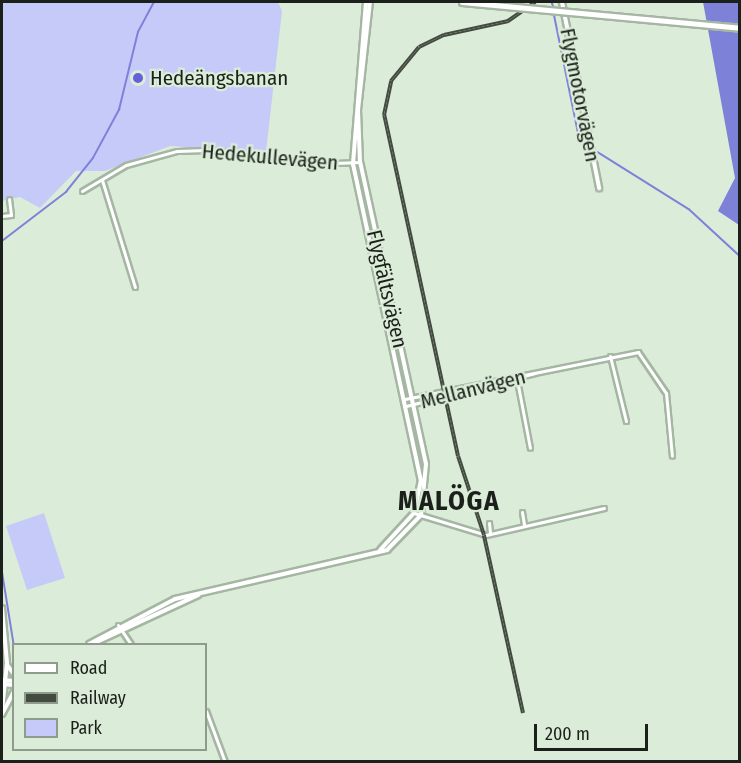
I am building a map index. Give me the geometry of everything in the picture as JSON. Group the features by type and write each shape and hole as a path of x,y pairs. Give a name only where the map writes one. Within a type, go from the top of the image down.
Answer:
{"highway":[{"path":"462,2 740,28"}],"street":[{"name":"Flygfältsvägen","path":"366,2 352,164 421,480 414,513"},
{"name":"Flygfältsvägen","path":"370,2 359,101 360,162 427,473 421,515"},
{"name":"Flygmotorvägen","path":"562,2 599,188"},
{"name":"Hedekullevägen","path":"82,191 147,157 193,149 352,164 360,162"},
{"path":"102,180 135,287"},
{"path":"2,215 11,214 9,199"},
{"name":"Mellanvägen","path":"406,406 539,371 639,352 663,384 672,456"},
{"path":"610,356 626,421"},
{"name":"Mellanvägen","path":"405,399 516,377"},
{"path":"516,377 530,448"},
{"path":"376,553 414,513 472,533 490,533 604,508"},
{"path":"522,512 524,525"},
{"path":"94,643 119,627 201,593 376,553 400,541 421,515"},
{"path":"489,523 490,533"},
{"path":"2,608 7,663 2,712"},
{"path":"119,627 130,643"},
{"path":"7,663 12,671"},
{"path":"2,712 12,694"},
{"path":"207,714 225,762"}],"green space":[{"name":"Hedeängsbanan","path":"2,2 278,2 282,11 266,152 170,146 105,171 76,171 40,208 20,197 2,201"},
{"path":"44,513 65,578 27,590 6,526"}],"water":[{"path":"703,2 739,2 739,225 718,211 735,178"}],"waterway":[{"path":"2,241 66,192 93,158 119,110 138,32 154,2"},
{"path":"552,2 554,8"},
{"path":"554,13 580,141 689,209 740,256"},
{"path":"2,569 14,643"}],"railway":[{"path":"523,713 484,535 458,456 384,115 391,81 419,47 444,35 508,21 535,2"}],"place":[{"name":"Hedeängsbanan","path":"138,78"}],"district":[{"name":"MALÖGA","path":"449,502"}]}
